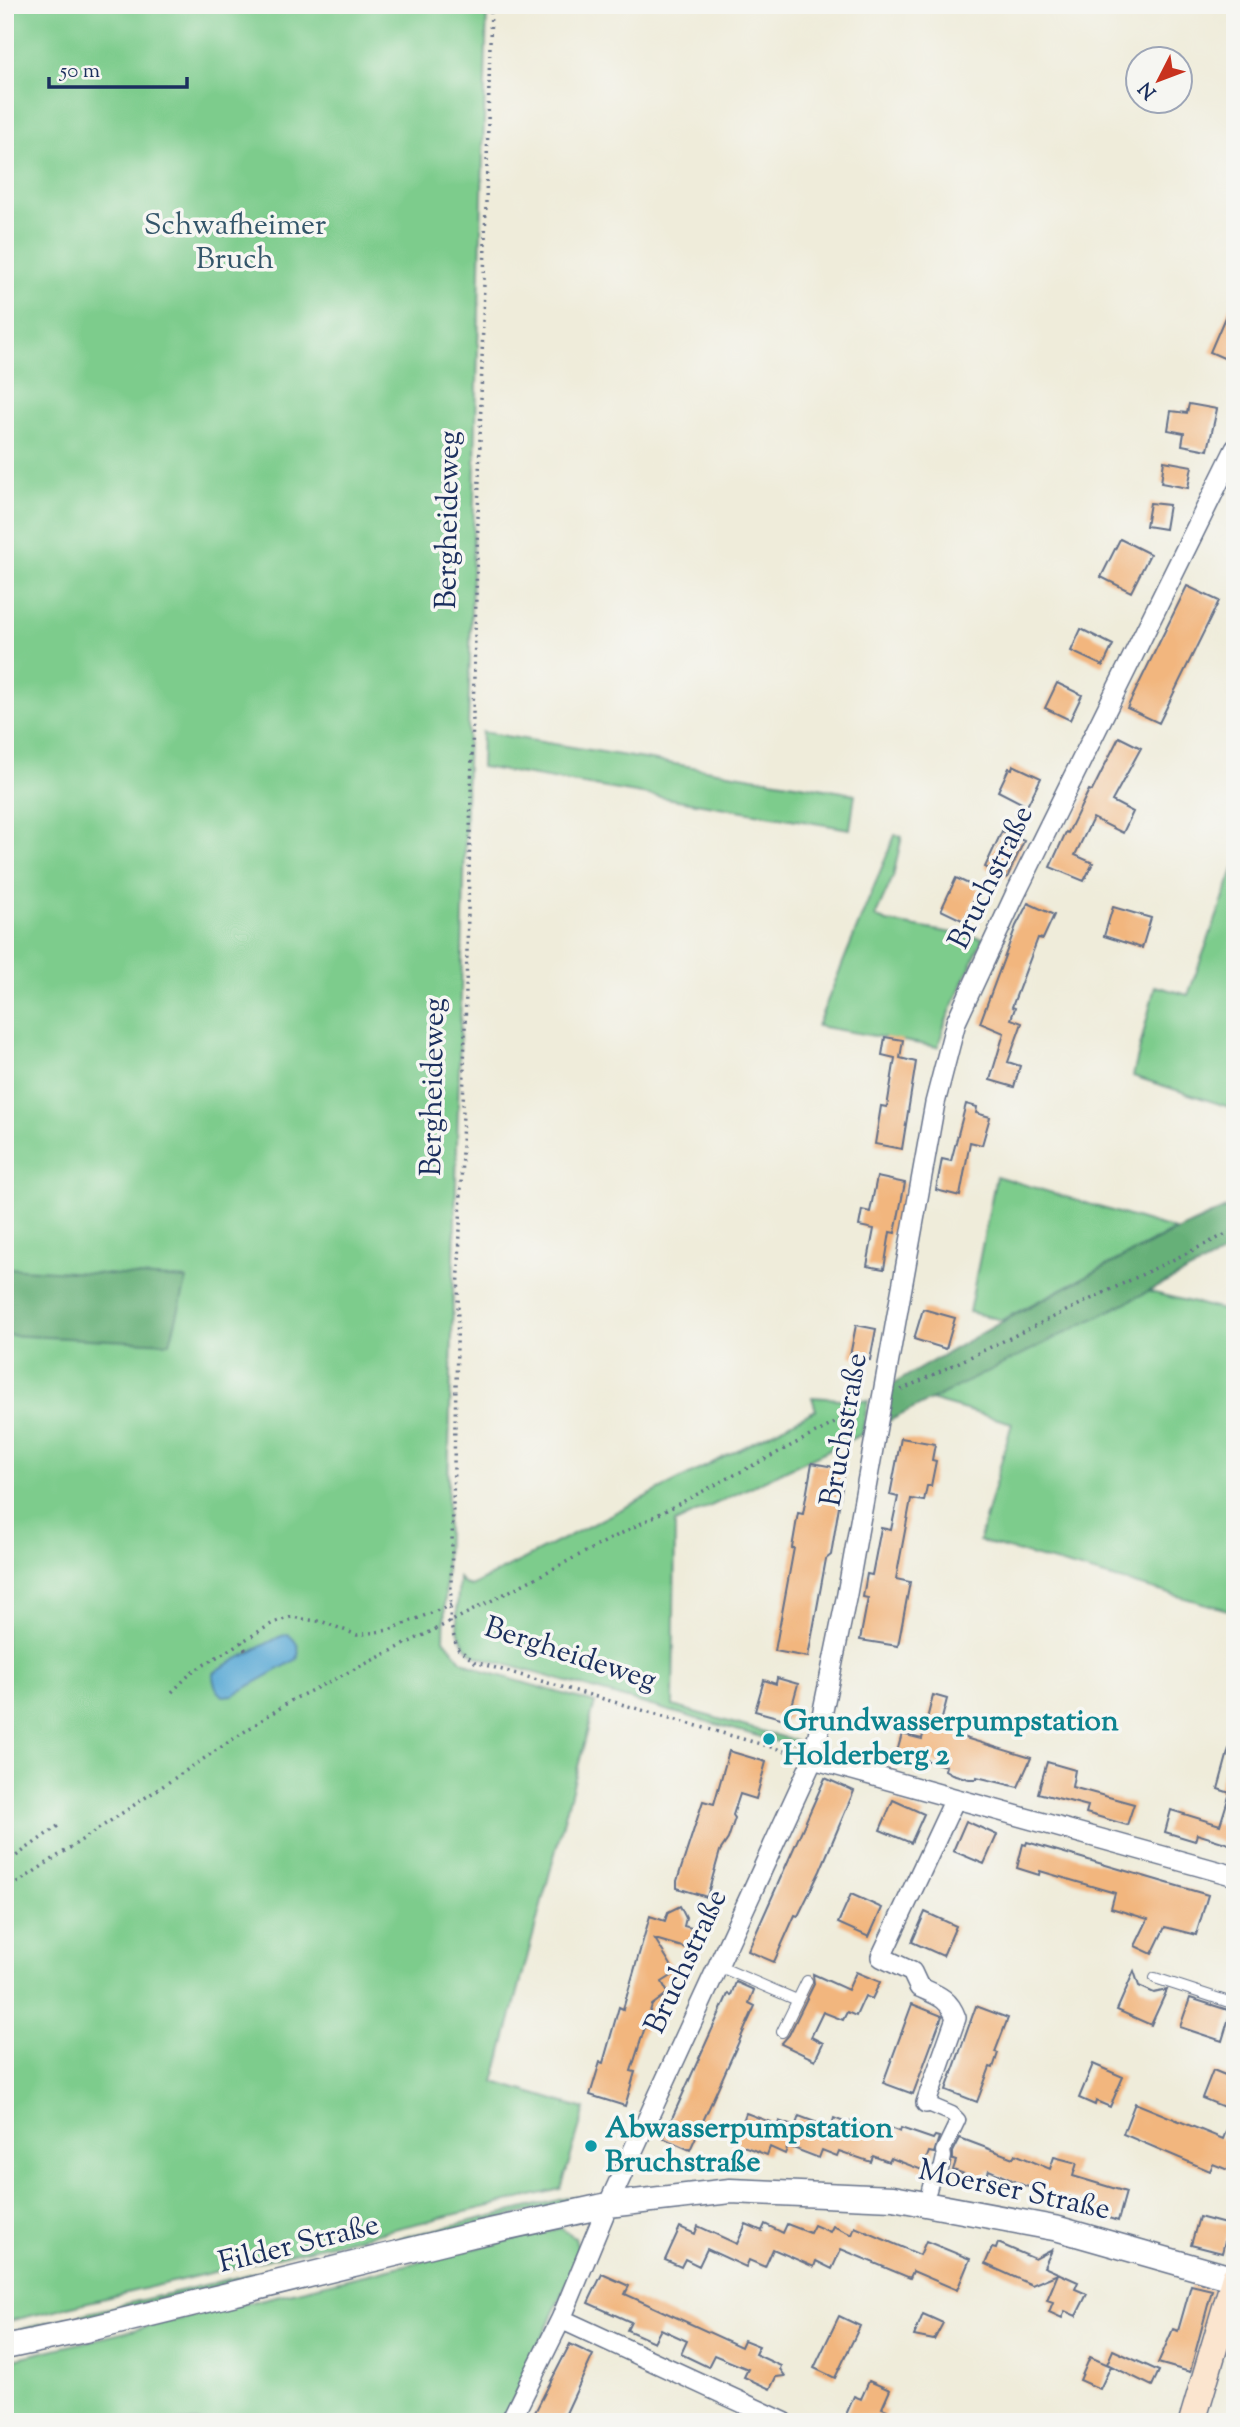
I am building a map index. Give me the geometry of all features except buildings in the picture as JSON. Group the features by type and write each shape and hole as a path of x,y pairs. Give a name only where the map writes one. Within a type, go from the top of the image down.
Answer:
{"main road":[{"path":"1192,2422 1232,2274"}],"street":[{"name":"Bruchstraße","path":"510,2422 561,2319 608,2205 813,1759 847,1594 935,1103 956,1022 1015,895 1235,449"},
{"path":"813,1759 1235,1876"},
{"path":"929,2190 933,2176 941,2170 943,2151 958,2120 952,2114 926,2103 956,2018 952,2006 945,1999 919,1987 912,1972 881,1957 955,1799"},
{"name":"Moerser Straße","path":"608,2205 730,2190 893,2198 1059,2230 1232,2274"},
{"name":"Filder Straße","path":"5,2347 608,2205"},
{"path":"561,2319 784,2422"}],"lane":[{"path":"718,1966 797,2000"},
{"path":"1155,1978 1235,2004"},
{"path":"782,2032 807,1981"}],"path":[{"name":"Bergheideweg","path":"491,5 450,1622 457,1648 475,1662 813,1759"},
{"path":"5,1891 292,1700 450,1622 881,1399 1235,1230"},
{"path":"172,1692 192,1672 272,1623 291,1616 323,1622 357,1634 390,1630 451,1605"},
{"path":"241,1642 247,1653"},
{"path":"5,1864 58,1826"},
{"path":"1232,2274 1235,2225"}],"green space":[{"name":"Schwafheimer Bruch","path":"5,5 487,5 444,1639 461,1660 483,1671 595,1703 494,2082 585,2109 561,2189 5,2322"},
{"path":"482,732 855,794 850,829 481,767"},
{"path":"895,835 902,836 893,877 875,917 887,922 983,938 945,1023 938,1047 817,1026"},
{"path":"1235,867 1235,1109 1133,1076 1155,986 1188,995"},
{"path":"996,1176 1175,1230 1002,1320 969,1312"},
{"path":"1235,1204 1235,1248 881,1425 890,1386 1060,1290"},
{"path":"5,1268 187,1279 170,1343 5,1335"},
{"path":"1146,1291 1235,1313 1235,1612 979,1541 1012,1423 930,1400"},
{"path":"812,1397 868,1401 862,1434 675,1523 673,1706 796,1741 796,1747 476,1656 467,1649 458,1631 459,1578 464,1584 471,1586 816,1410"},
{"path":"575,2196 574,2201 5,2337 5,2333"},
{"path":"560,2228 575,2237 577,2261 503,2422 5,2422 5,2361"}],"water":[{"path":"288,1634 297,1645 297,1659 233,1695 223,1696 218,1691 213,1674 219,1669"}],"place":[{"name":"Grundwasserpumpstation Holderberg 2","path":"769,1739"},
{"name":"Abwasserpumpstation Bruchstraße","path":"591,2146"}]}
